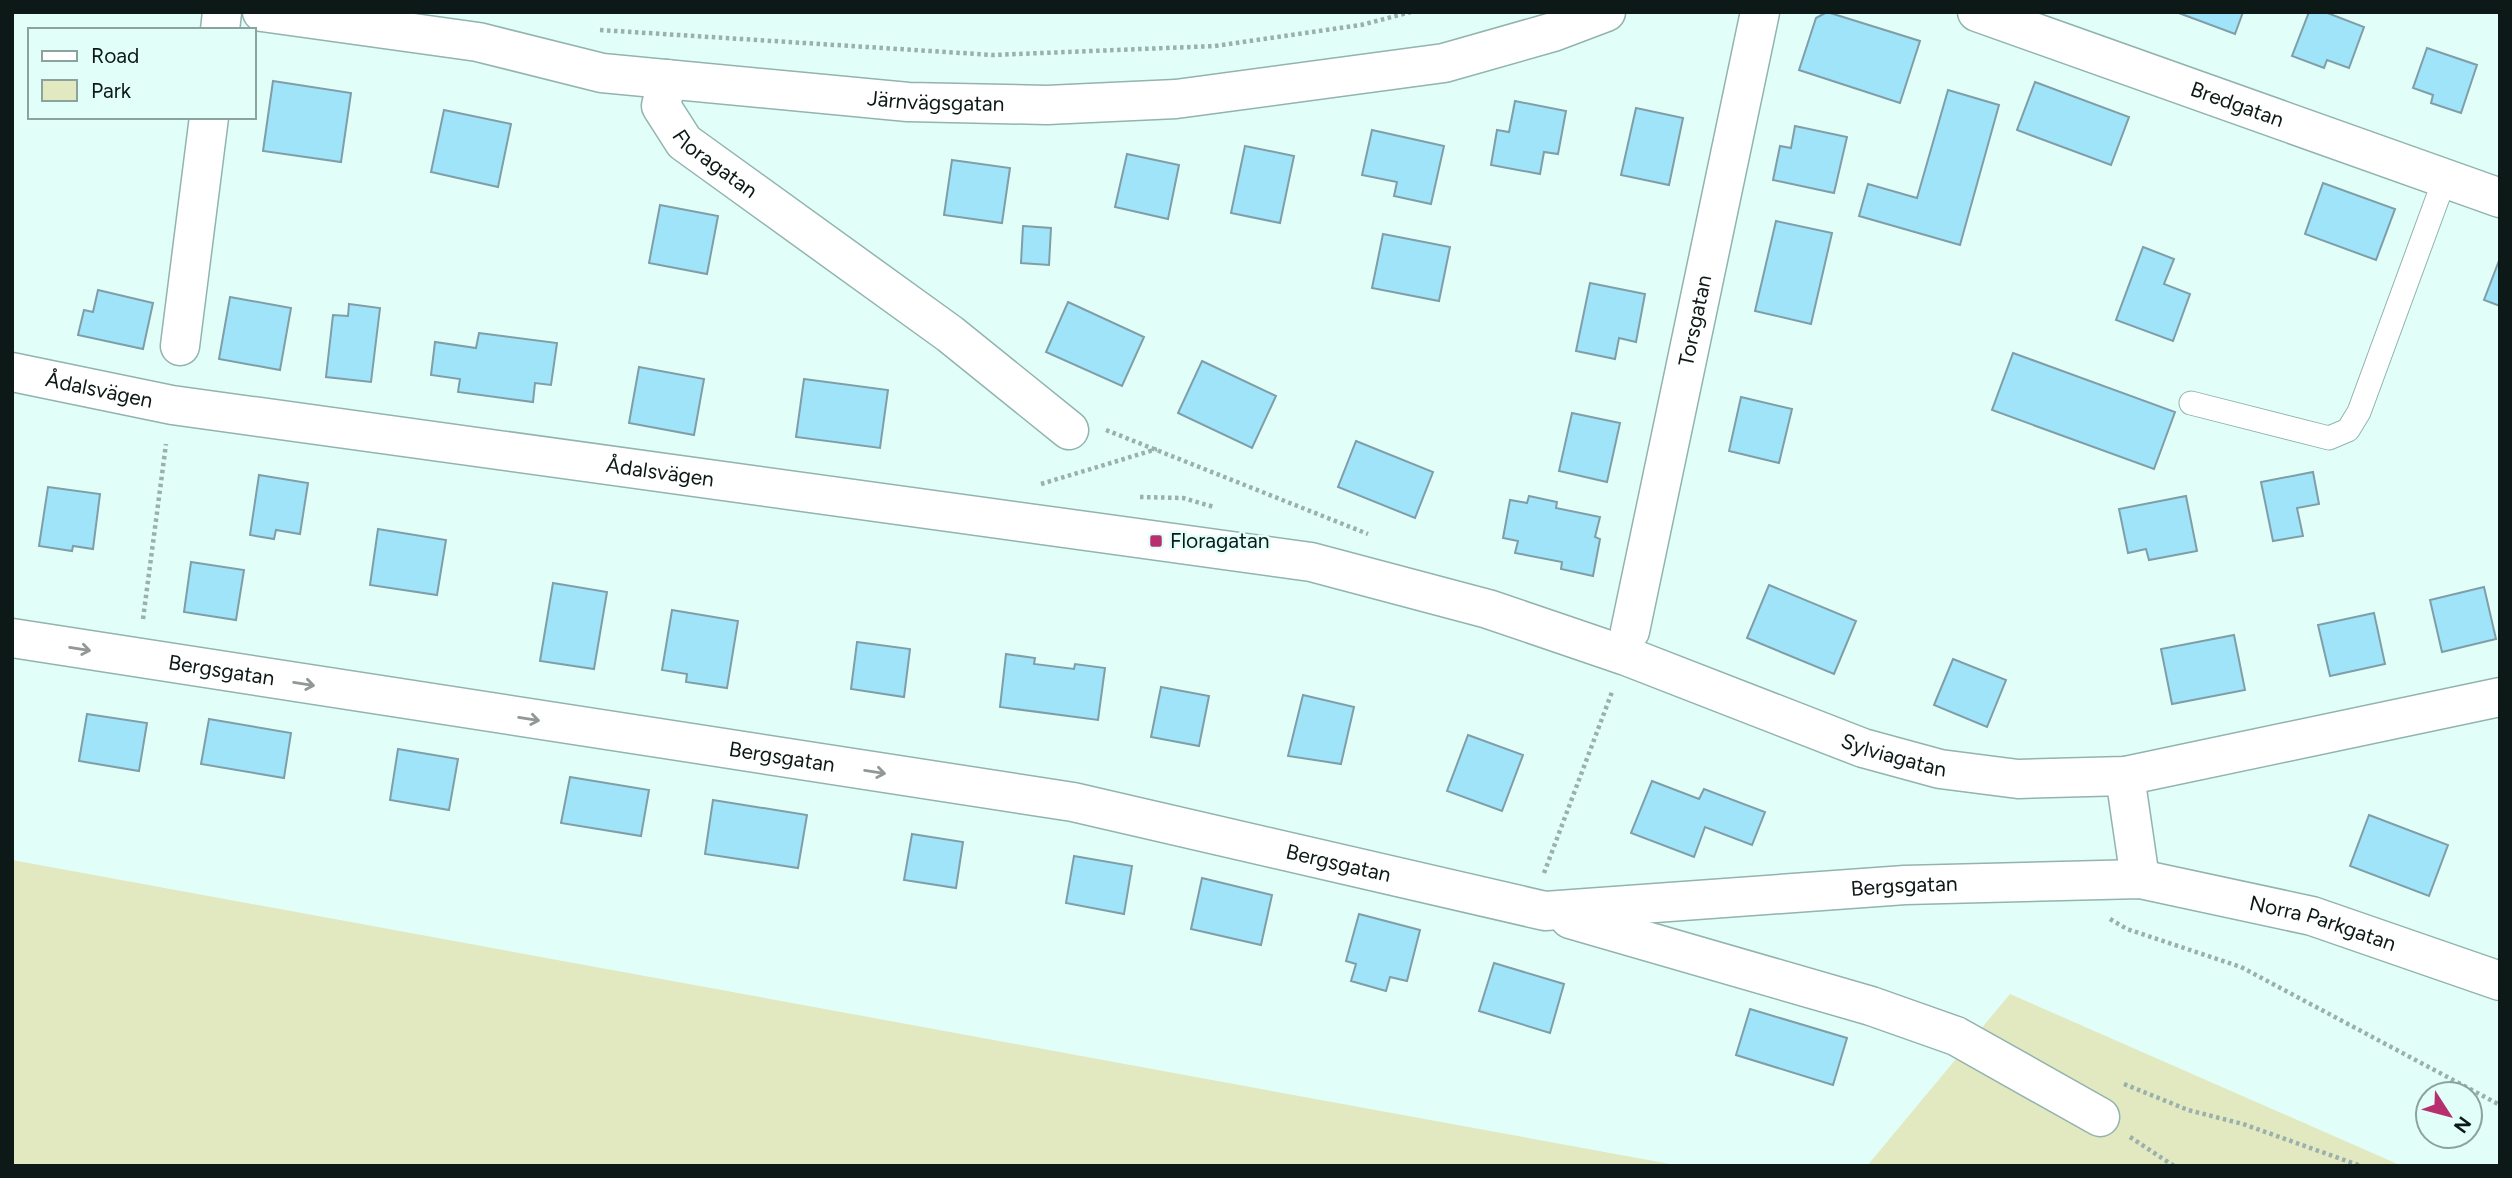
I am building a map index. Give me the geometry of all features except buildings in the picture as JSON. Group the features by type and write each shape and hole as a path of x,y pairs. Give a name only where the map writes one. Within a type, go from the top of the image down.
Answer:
{"street":[{"name":"Järnvägsgatan","path":"262,12 478,42 602,73 908,102 1046,105 1176,99 1444,63 1553,32 1606,12"},
{"path":"444,12 478,42"},
{"name":"Torsgatan","path":"1628,643 1760,12"},
{"name":"Bredgatan","path":"1977,12 2500,198"},
{"name":"Floragatan","path":"667,79 662,106 684,142 950,334 1058,420"},
{"path":"180,346 209,119"},
{"name":"Ådalsvägen","path":"12,372 172,404 1311,562"},
{"name":"Sylviagatan","path":"1311,562 1628,643 1863,748 1940,769 2018,779 2126,776 2500,697"},
{"name":"Bergsgatan","path":"12,638 1073,802 1538,910 1871,1006 1956,1036 2100,1117"},
{"path":"2126,776 2140,878"},
{"name":"Bergsgatan","path":"1538,910 1905,885 2140,878"},
{"name":"Norra Parkgatan","path":"2140,878 2312,916 2500,981"}],"lane":[{"path":"2191,403 2329,438 2348,430 2359,412 2445,178"}],"path":[{"path":"589,29 993,55 1215,46 1361,25 1411,12"},
{"path":"1058,420 1157,449 1370,535"},
{"path":"141,632 167,433"},
{"path":"1034,486 1157,449"},
{"path":"1538,910 1628,643"},
{"path":"2127,929 2241,967 2500,1105"},
{"path":"2121,1083 2188,1110 2243,1124 2361,1166"},
{"path":"2100,1117 2174,1166"}],"green space":[{"path":"12,860 1681,1166 12,1166"},
{"path":"2010,994 2402,1166 1867,1166"}],"place":[{"name":"Floragatan","path":"1156,541"}]}
